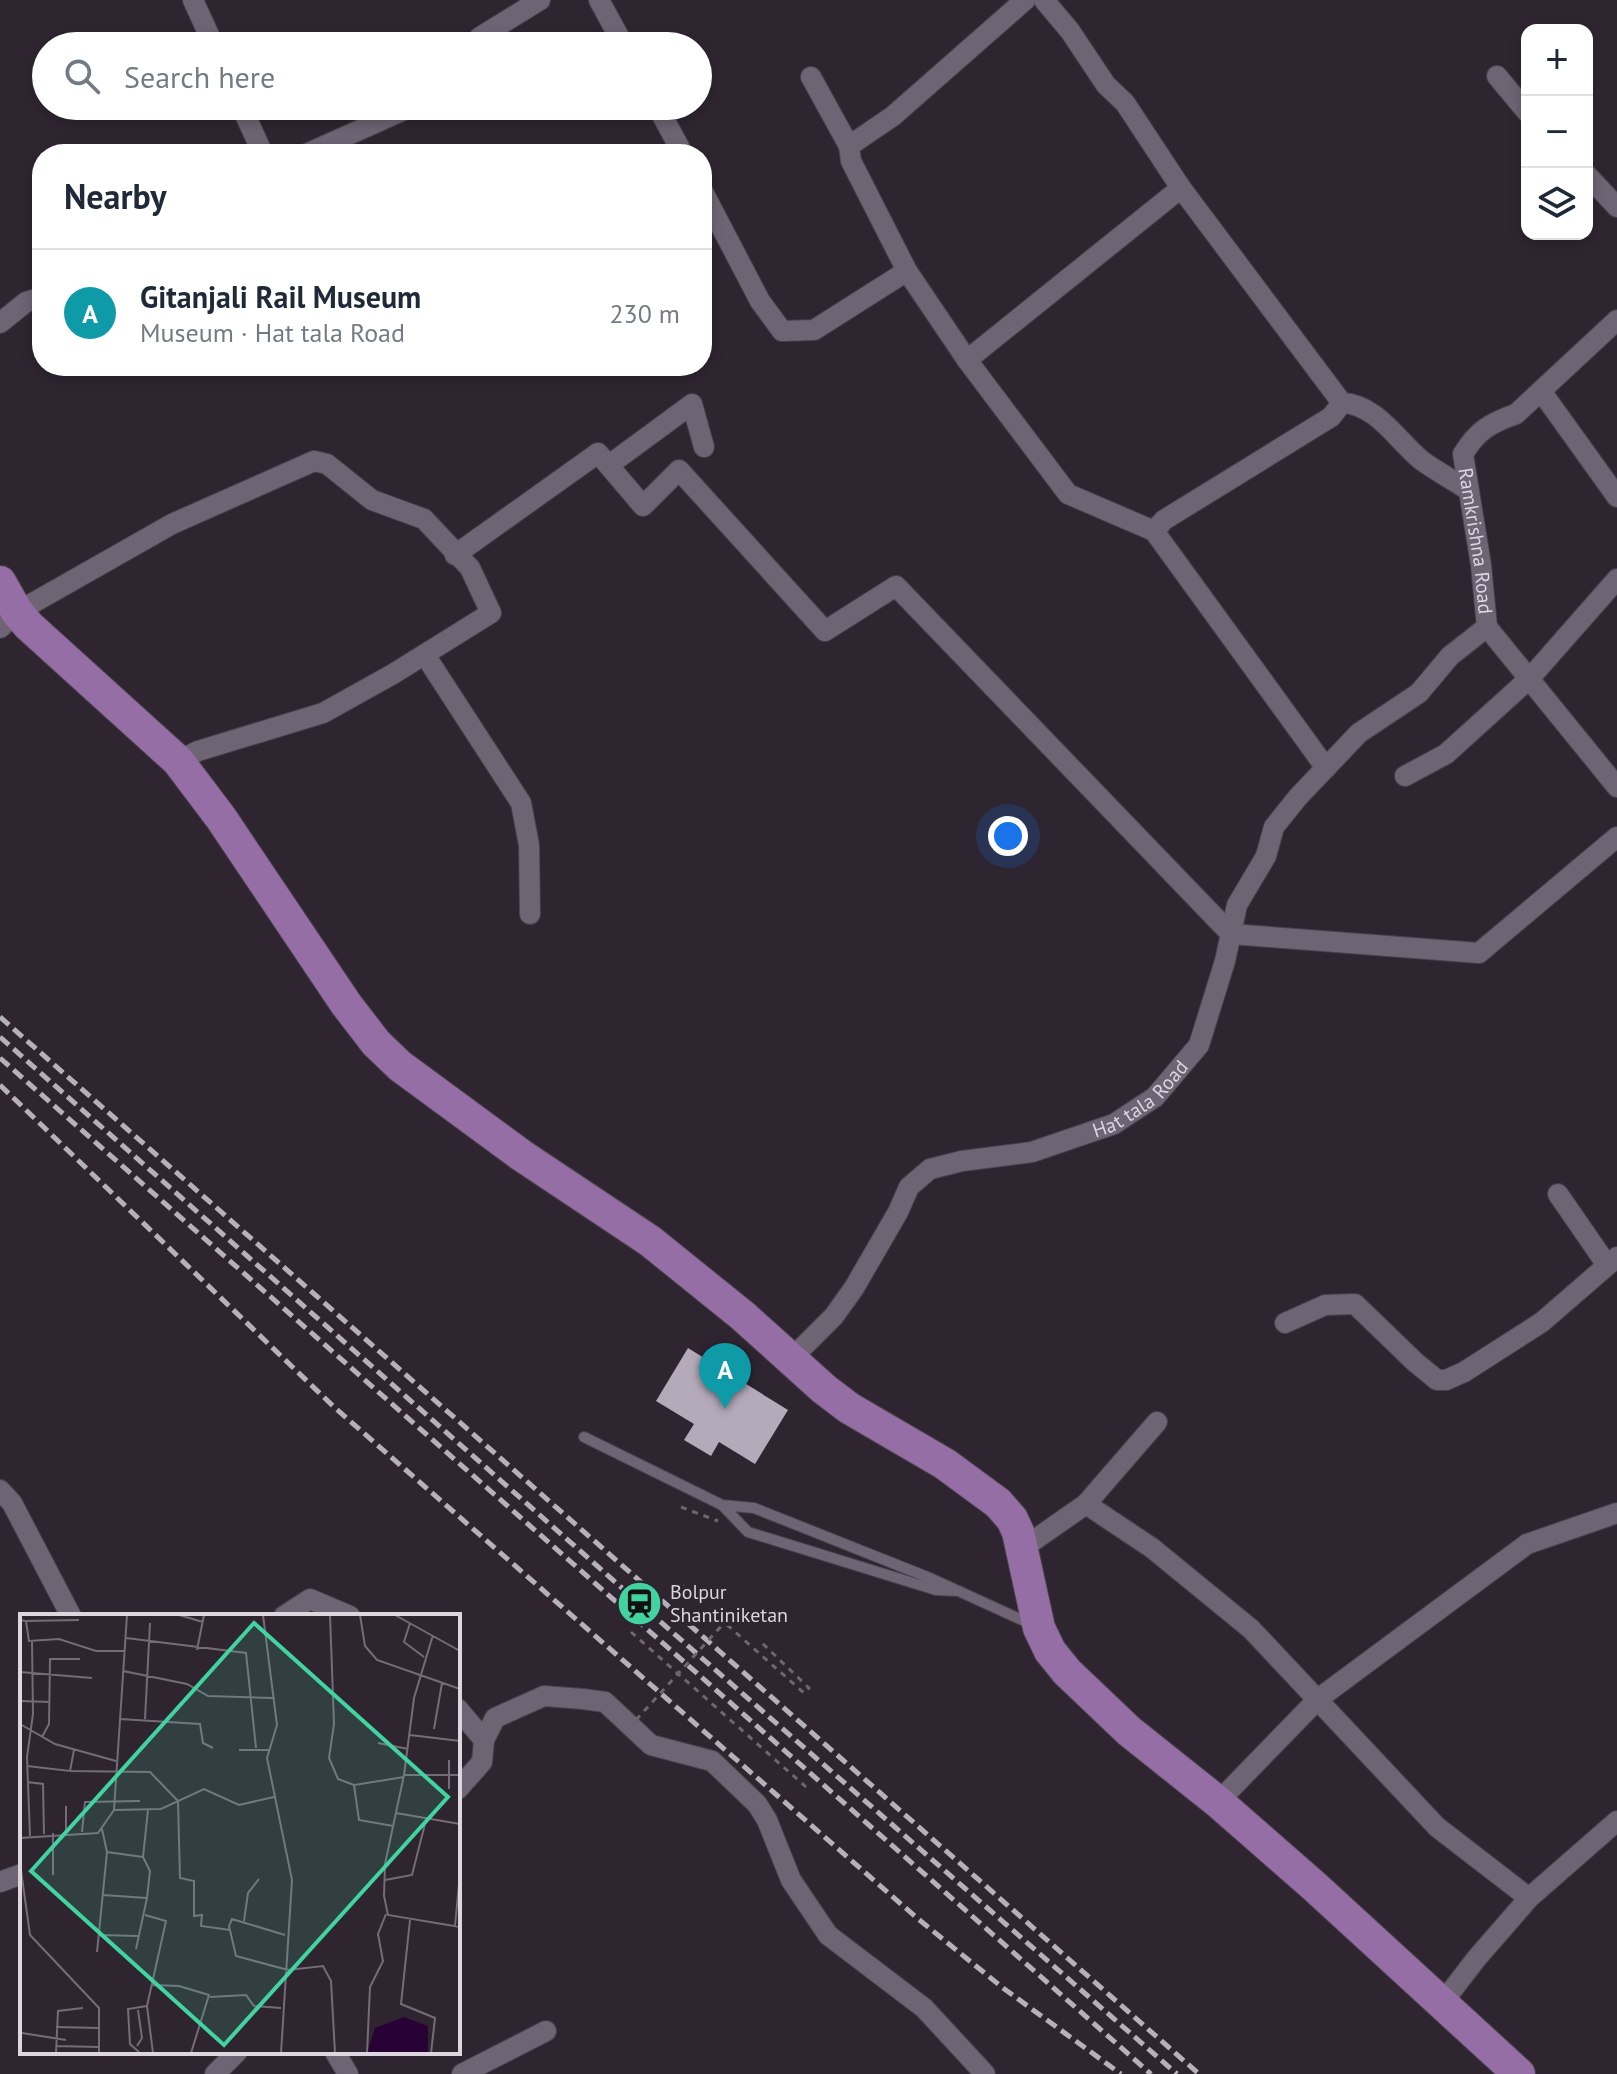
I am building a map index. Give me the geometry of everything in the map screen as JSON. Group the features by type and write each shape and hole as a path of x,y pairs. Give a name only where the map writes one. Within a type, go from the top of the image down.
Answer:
{"highway":[{"path":"0,582 8,620 56,652 178,761 221,818 346,1004 376,1043 400,1066 521,1155 650,1241 849,1408 945,1464 998,1503 1012,1519 1023,1548 1039,1628 1050,1651 1090,1696 1218,1802 1443,2002 1519,2074"}],"street":[{"path":"193,0 208,32"},
{"path":"488,32 540,0"},
{"path":"599,0 616,32"},
{"path":"849,146 893,116 1025,0"},
{"path":"1044,0 1070,31 1106,85 1125,103 1181,188 1342,403"},
{"path":"1497,76 1521,105"},
{"path":"811,77 849,146 851,161 907,271 967,360 1068,494 1154,531 1326,768"},
{"path":"247,120 258,144"},
{"path":"328,144 382,120"},
{"path":"665,120 678,144"},
{"path":"1593,181 1617,207"},
{"path":"967,360 1181,188"},
{"path":"712,209 760,301 782,331 814,330 907,271"},
{"path":"0,323 32,300"},
{"name":"Ramkrishna Road","path":"1616,324 1516,414 1497,421 1474,436 1463,454 1487,627 1617,787"},
{"path":"1541,391 1617,497"},
{"path":"1342,403 1353,403 1376,416 1422,461 1468,490"},
{"path":"1154,531 1164,520 1331,417 1342,403"},
{"path":"609,465 692,404 704,447"},
{"path":"456,554 598,453 643,506 679,470 825,631 896,586 1231,934 1479,953 1617,837"},
{"path":"8,620 172,524 314,461 327,464 372,500 424,519 470,568 491,613 323,713 198,751 178,761"},
{"path":"1405,776 1446,754 1530,678 1617,579"},
{"name":"Hat tala Road","path":"791,1359 834,1316 854,1288 909,1187 930,1169 962,1161 1032,1152 1114,1124 1155,1097 1199,1045 1237,905 1266,856 1274,827 1359,733 1419,693 1450,656 1487,627"},
{"path":"425,655 521,803 529,845 530,914"},
{"path":"1285,1323 1325,1305 1355,1304 1437,1380 1446,1380 1464,1372 1542,1322 1612,1261 1558,1194"},
{"path":"1023,1548 1086,1504 1157,1422"},
{"path":"0,1490 12,1503 70,1614"},
{"path":"1086,1504 1152,1548 1251,1629 1437,1827 1529,1898"},
{"path":"1218,1802 1318,1699 1527,1544 1617,1513"},
{"path":"287,1614 310,1599 345,1614"},
{"path":"460,1787 482,1762 484,1740 495,1718 544,1696 605,1702 651,1745 712,1761 757,1804 767,1820 791,1880 828,1935 924,2008 985,2074"},
{"path":"460,1711 484,1740"},
{"path":"1443,2002 1529,1898 1617,1821"},
{"path":"462,2074 546,2031"},
{"path":"215,2074 235,2054"},
{"path":"336,2054 348,2074"}],"lane":[{"path":"584,1437 722,1505 748,1532 936,1590 959,1591"},
{"path":"722,1505 754,1508 959,1591 1039,1628"}],"path":[{"path":"682,1585 804,1693 809,1688 761,1642"},
{"path":"636,1720 724,1623"},
{"path":"631,1632 806,1787"}],"building":[{"path":"688,1348 788,1410 755,1464 719,1442 711,1456 684,1440 694,1424 656,1401"}],"railway":[{"path":"0,1017 1199,2074"},
{"path":"0,1037 1177,2074"},
{"path":"0,1058 1151,2074"},
{"path":"0,1085 334,1407 917,1918 1003,1988 1121,2074"}],"place":[{"name":"Gitanjali Rail Museum","path":"725,1409"},
{"name":"Bolpur Shantiniketan","path":"639,1603"}]}
